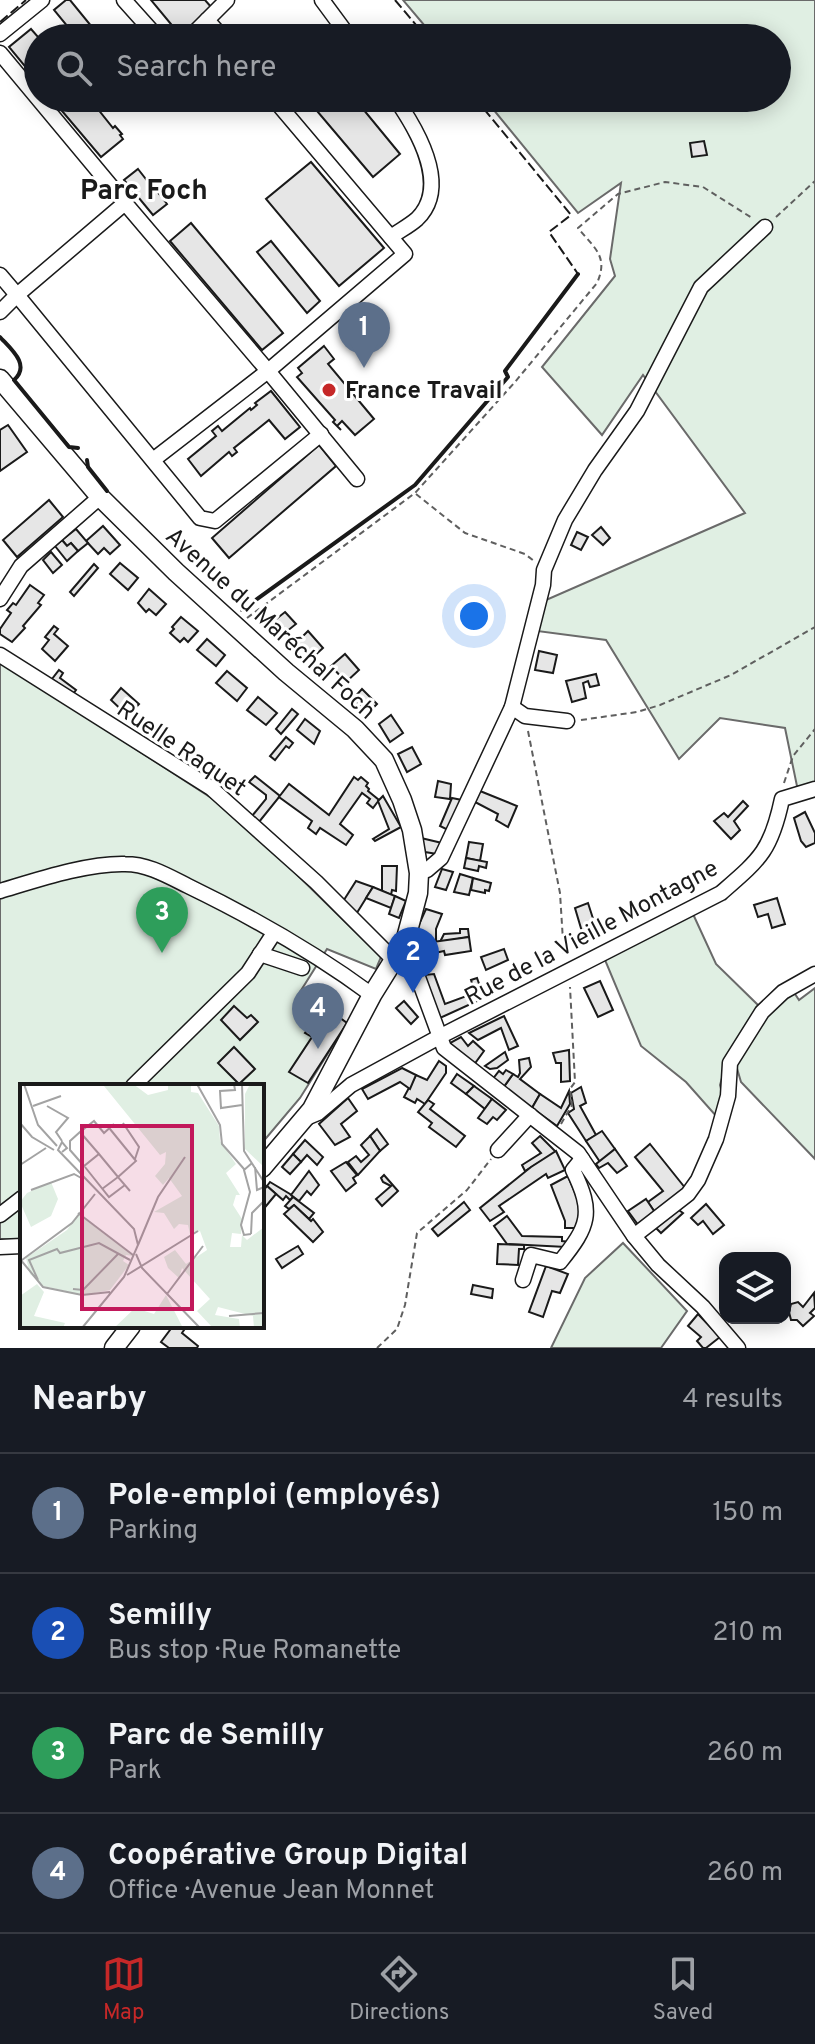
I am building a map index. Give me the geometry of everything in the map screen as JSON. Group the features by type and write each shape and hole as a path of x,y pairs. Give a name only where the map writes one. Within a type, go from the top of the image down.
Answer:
{"main road":[{"name":"Avenue du Maréchal Foch","path":"3,388 100,497 176,572 286,672 355,729 384,760 402,800 412,830 419,873 418,893 405,942 372,995 312,1109 264,1166"},
{"path":"114,1348 129,1328"}],"street":[{"path":"0,34 42,0"},
{"path":"124,0 145,24"},
{"path":"203,24 227,0"},
{"path":"322,0 340,24"},
{"path":"207,20 211,24"},
{"path":"0,53 24,82"},
{"path":"49,112 357,479"},
{"path":"153,460 268,371 405,254 285,112"},
{"path":"391,237 418,217 429,199 431,183 426,154 405,112"},
{"path":"0,312 125,203"},
{"path":"419,873 441,858 512,707 544,570 565,520 595,470 637,411 701,287 765,227"},
{"path":"0,275 200,518 215,521 321,434"},
{"path":"0,599 21,566 100,497"},
{"name":"Ruelle Raquet","path":"0,655 211,788 316,882 394,960"},
{"path":"512,707 525,716 567,721"},
{"path":"782,799 815,789"},
{"name":"Rue de la Vieille Montagne","path":"303,1120 318,1113 351,1085 439,1037 721,893 760,859 775,830 782,799"},
{"path":"0,891 100,866 127,863 164,874 274,933 320,959 372,995"},
{"path":"135,1084 248,973 274,933"},
{"path":"405,942 439,1037 449,1054 559,1136 582,1159 634,1236 738,1348"},
{"path":"260,954 302,968"},
{"path":"634,1236 688,1194 698,1180 716,1139 728,1096 730,1063 762,1012 783,992 815,974"},
{"path":"498,1150 530,1115"},
{"path":"523,1280 531,1255 560,1262 579,1238 588,1216 587,1202 573,1170 582,1159"},
{"path":"0,1215 20,1200"},
{"path":"0,1247 20,1246"}],"path":[{"path":"237,626 415,493 515,382 597,283 603,269 600,256 578,228 618,194 665,182 703,187 765,227 815,181"},
{"path":"415,493 465,533 525,554 544,570"},
{"path":"567,721 637,712 660,705 731,675 815,627"},
{"path":"525,716 560,893 564,961 572,996 575,1082 570,1089 572,1105 561,1125 563,1130 559,1136"},
{"path":"782,799 793,756 815,729"},
{"path":"377,1348 397,1329 405,1305 417,1233 467,1190 498,1150"}],"green space":[{"path":"403,0 815,0 815,785 798,791 785,728 720,718 679,759 606,640 537,631 546,600 745,513 643,375 602,435 542,367 615,276 610,259 621,183 578,213 495,112 791,112 791,24 423,24"},
{"path":"0,661 233,812 381,957 376,969 327,949 300,992 347,1023 300,1098 264,1141 264,1084 20,1084 20,1241 0,1239"},
{"path":"693,914 716,964 761,1008 727,1061 720,1085 723,1097 717,1117 686,1082 641,1046 605,960"},
{"path":"815,988 815,1159 741,1082 736,1065 764,1017 793,991 799,1000"},
{"path":"623,1243 687,1311 661,1348 551,1348 585,1278"}],"building":[{"path":"70,0 90,24 66,24 54,10"},
{"path":"151,0 205,0 212,8 193,24 171,24"},
{"path":"24,35 24,65 9,47"},
{"path":"63,112 100,112 122,134 123,139 101,157"},
{"path":"318,112 366,112 400,154 373,177"},
{"path":"704,141 707,155 692,157 690,143"},
{"path":"311,162 384,248 339,286 266,199"},
{"path":"138,169 149,183 152,180 158,187 156,190 167,204 153,215 124,180"},
{"path":"191,223 283,333 262,350 170,241"},
{"path":"271,241 320,301 307,313 257,252"},
{"name":"France Travail","path":"324,346 334,359 328,364 374,419 355,435 342,421 337,426 333,422 335,420 297,377 302,373 298,368"},
{"path":"271,391 300,427 285,439 269,420 234,448 237,452 232,456 229,452 201,476 188,459 216,436 212,431 218,426 222,431"},
{"path":"8,425 27,452 0,471 0,430"},
{"path":"319,445 336,466 229,558 212,538"},
{"path":"49,500 63,517 17,557 3,540"},
{"path":"103,526 120,545 110,554 104,548 98,554 86,541"},
{"path":"601,527 610,538 603,545 592,535"},
{"path":"76,529 88,543 78,551 71,543 67,546 62,540"},
{"path":"577,532 588,537 581,550 571,545"},
{"path":"62,540 67,546 71,543 78,551 67,561 55,546"},
{"path":"51,552 62,565 53,573 43,560"},
{"path":"120,563 138,578 128,590 110,574"},
{"path":"94,564 98,568 74,596 70,592"},
{"path":"30,585 44,595 38,603 41,605 12,642 0,634 0,629 11,613 7,610 13,603 16,605"},
{"path":"149,589 166,604 156,615 149,609 146,612 138,603"},
{"path":"285,612 296,624 286,632 275,620"},
{"path":"181,617 198,631 188,642 184,638 180,642 170,633"},
{"path":"54,626 58,629 54,634 68,646 55,661 42,649 49,640 45,637"},
{"path":"308,631 323,648 312,658 297,642"},
{"path":"207,639 225,655 216,666 197,650"},
{"path":"539,651 557,655 553,673 535,670"},
{"path":"345,654 359,670 346,682 331,666"},
{"path":"59,670 63,673 60,678 76,690 73,694 52,679"},
{"path":"227,671 247,688 237,701 216,683"},
{"path":"596,674 599,685 590,687 588,681 583,683 586,698 572,702 566,681"},
{"path":"121,688 139,704 128,716 111,700"},
{"path":"362,689 377,704 368,713 353,699"},
{"path":"258,697 277,713 266,725 247,710"},
{"path":"292,709 298,714 281,734 276,729"},
{"path":"391,715 403,733 390,742 379,724"},
{"path":"305,719 320,731 314,744 297,730"},
{"path":"286,737 293,743 289,748 286,746 275,760 270,756"},
{"path":"412,747 421,764 407,772 398,754"},
{"path":"255,776 280,796 259,822 252,816 266,795 249,782"},
{"path":"354,777 358,780 361,777 368,783 368,791 379,800 373,808 367,803 370,799 362,793 340,824 353,835 346,845 320,828 316,834 308,828 312,821 279,797 289,784 329,815"},
{"path":"438,781 451,784 450,799 435,797"},
{"path":"480,791 517,806 508,827 496,820 498,814 475,802"},
{"path":"383,796 401,827 375,841 373,839 389,829 378,801"},
{"path":"452,798 462,800 448,830 440,826"},
{"path":"743,801 748,806 734,821 740,830 731,839 714,821 724,813 728,817"},
{"path":"805,812 815,833 815,843 806,847 794,818"},
{"path":"421,838 442,843 437,854 425,852"},
{"path":"469,842 483,844 480,861 466,858"},
{"path":"466,858 487,862 486,868 479,866 478,871 464,868"},
{"path":"382,866 397,866 396,891 392,890 391,895 382,891"},
{"path":"442,869 453,872 446,890 435,887"},
{"path":"460,874 473,878 469,895 454,892"},
{"path":"473,878 491,883 489,891 471,890"},
{"path":"356,881 373,887 355,916 342,903"},
{"path":"373,887 395,896 391,908 366,898"},
{"path":"395,896 406,901 399,918 389,914"},
{"path":"777,898 785,924 772,928 768,914 758,917 754,905"},
{"path":"588,903 597,931 583,935 575,908"},
{"path":"426,909 442,914 436,929 436,942 418,944 416,931"},
{"path":"460,929 468,929 469,937 440,942 444,934 460,933"},
{"path":"469,937 471,951 430,954 431,967 421,968 418,944"},
{"path":"504,949 508,960 486,970 481,957"},
{"path":"434,974 445,1004 475,993 471,980 477,978 484,998 440,1018 424,975"},
{"path":"600,981 613,1010 598,1017 584,988"},
{"path":"404,1001 418,1017 411,1024 396,1008"},
{"path":"234,1006 247,1018 251,1015 258,1022 240,1040 221,1020"},
{"path":"336,1015 347,1023 308,1083 289,1072 312,1037 305,1033 312,1023 325,1032"},
{"path":"504,1016 518,1046 509,1050 501,1028 478,1040 469,1033"},
{"path":"461,1037 468,1046 473,1041 484,1051 473,1066 460,1057 450,1043"},
{"path":"234,1047 255,1069 239,1084 218,1063"},
{"path":"569,1050 570,1081 561,1082 561,1063 556,1063 553,1053"},
{"path":"505,1052 508,1060 497,1068 485,1066"},
{"path":"529,1058 531,1067 520,1079 540,1094 532,1108 503,1088 513,1074 518,1077 519,1060"},
{"path":"439,1061 446,1066 446,1073 425,1104 404,1097 416,1075 427,1080"},
{"path":"402,1068 416,1075 410,1089 400,1082 368,1099 362,1089"},
{"path":"506,1070 513,1074 503,1088 492,1080 499,1071 503,1074"},
{"path":"457,1074 474,1086 466,1094 451,1083"},
{"path":"474,1086 492,1099 485,1109 466,1094"},
{"path":"581,1087 586,1103 580,1106 596,1135 586,1141 568,1113 574,1109 571,1093"},
{"path":"569,1091 570,1104 557,1126 532,1108 540,1094 561,1108"},
{"path":"348,1098 357,1111 341,1124 350,1137 335,1145 319,1124"},
{"path":"492,1099 506,1110 497,1120 493,1117 487,1124 478,1118"},
{"path":"428,1100 434,1104 430,1109 465,1136 456,1147 429,1127 432,1123 418,1112"},
{"path":"377,1129 388,1144 380,1151 370,1136"},
{"path":"602,1131 615,1149 600,1162 586,1141"},
{"path":"370,1136 380,1151 358,1175 348,1162 356,1156 361,1162 369,1155 361,1145"},
{"path":"540,1136 556,1152 525,1171 522,1165 541,1153 532,1143"},
{"path":"305,1140 323,1157 317,1165 307,1155 301,1162 293,1154"},
{"path":"650,1144 686,1189 656,1214 648,1202 663,1191 635,1157"},
{"path":"615,1149 627,1166 617,1173 608,1163 599,1168 596,1164"},
{"path":"556,1151 565,1170 548,1178 546,1174 499,1206 504,1212 490,1221 480,1208"},
{"path":"293,1154 301,1162 290,1174 282,1167"},
{"path":"346,1162 357,1175 353,1178 356,1183 346,1191 331,1171"},
{"path":"309,1171 319,1185 311,1195 307,1191 299,1201 291,1195"},
{"path":"384,1175 398,1191 382,1206 376,1199 391,1186 383,1182 381,1178"},
{"path":"568,1176 582,1209 579,1228 565,1228 551,1185"},
{"path":"270,1182 293,1197 290,1200 286,1196 283,1200 267,1186"},
{"path":"267,1186 276,1194 264,1209 264,1190"},
{"path":"293,1197 314,1213 309,1219 294,1205 289,1209 285,1206"},
{"path":"646,1199 656,1214 639,1226 628,1211"},
{"path":"464,1202 470,1210 438,1236 432,1229"},
{"path":"706,1204 724,1225 713,1234 703,1221 698,1225 691,1218"},
{"path":"294,1205 311,1221 313,1219 323,1232 313,1242 284,1214"},
{"path":"676,1208 683,1213 661,1233 654,1226"},
{"path":"507,1216 522,1236 562,1237 562,1241 570,1242 566,1247 507,1244 494,1226"},
{"path":"498,1244 524,1245 524,1249 519,1249 518,1265 497,1264"},
{"path":"298,1246 303,1254 282,1268 276,1259"},
{"path":"546,1266 568,1274 560,1293 552,1291 543,1317 529,1312"},
{"path":"473,1285 493,1289 492,1298 471,1294"},
{"path":"814,1293 815,1308 810,1313 814,1316 803,1326 797,1320 791,1320 791,1304 798,1302 803,1307"},
{"path":"698,1314 720,1337 706,1348 697,1341 701,1337 688,1326"},
{"path":"172,1328 185,1328 182,1333 198,1346 169,1348 161,1342"}],"fence":[{"path":"0,22 26,0"},
{"path":"395,0 415,24"},
{"path":"486,112 571,215 549,232 578,274"}],"wall":[{"path":"242,610 415,485 508,377 505,371 578,274"},
{"path":"0,337 20,363 21,369 14,380 69,447 78,448"},
{"path":"87,460 88,467 107,491"}],"place":[{"name":"Pole-emploi (employés)","path":"364,368"},
{"name":"France Travail","path":"329,390"},
{"name":"Parc de Semilly","path":"162,953"},
{"name":"Semilly","path":"413,993"},
{"name":"Coopérative Group Digital","path":"318,1049"}],"district":[{"name":"Parc Foch","path":"144,189"}]}
